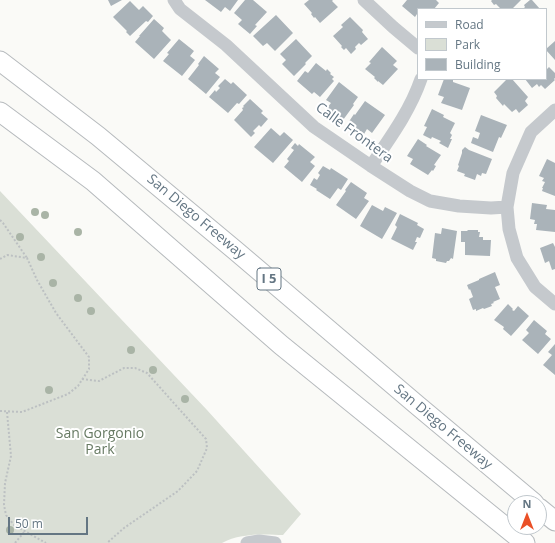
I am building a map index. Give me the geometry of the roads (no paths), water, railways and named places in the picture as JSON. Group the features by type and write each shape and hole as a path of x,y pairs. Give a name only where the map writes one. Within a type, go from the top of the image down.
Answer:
{"highway":[{"name":"San Diego Freeway","path":"0,61 98,136 524,495"},
{"path":"0,112 93,181 281,345 525,543"},
{"path":"547,514 555,521"}],"street":[{"name":"Calle Frontera","path":"174,0 180,10 226,45 314,127 410,191 430,201 459,206 492,208 506,207"},
{"path":"364,0 417,47"},
{"path":"371,166 406,113 421,80"},
{"path":"555,110 531,132 513,173 506,207 509,230 517,258 535,287 555,304"},
{"path":"247,543 259,541 275,543"}],"park label":[{"name":"San Gorgonio Park","path":"100,442"}]}
